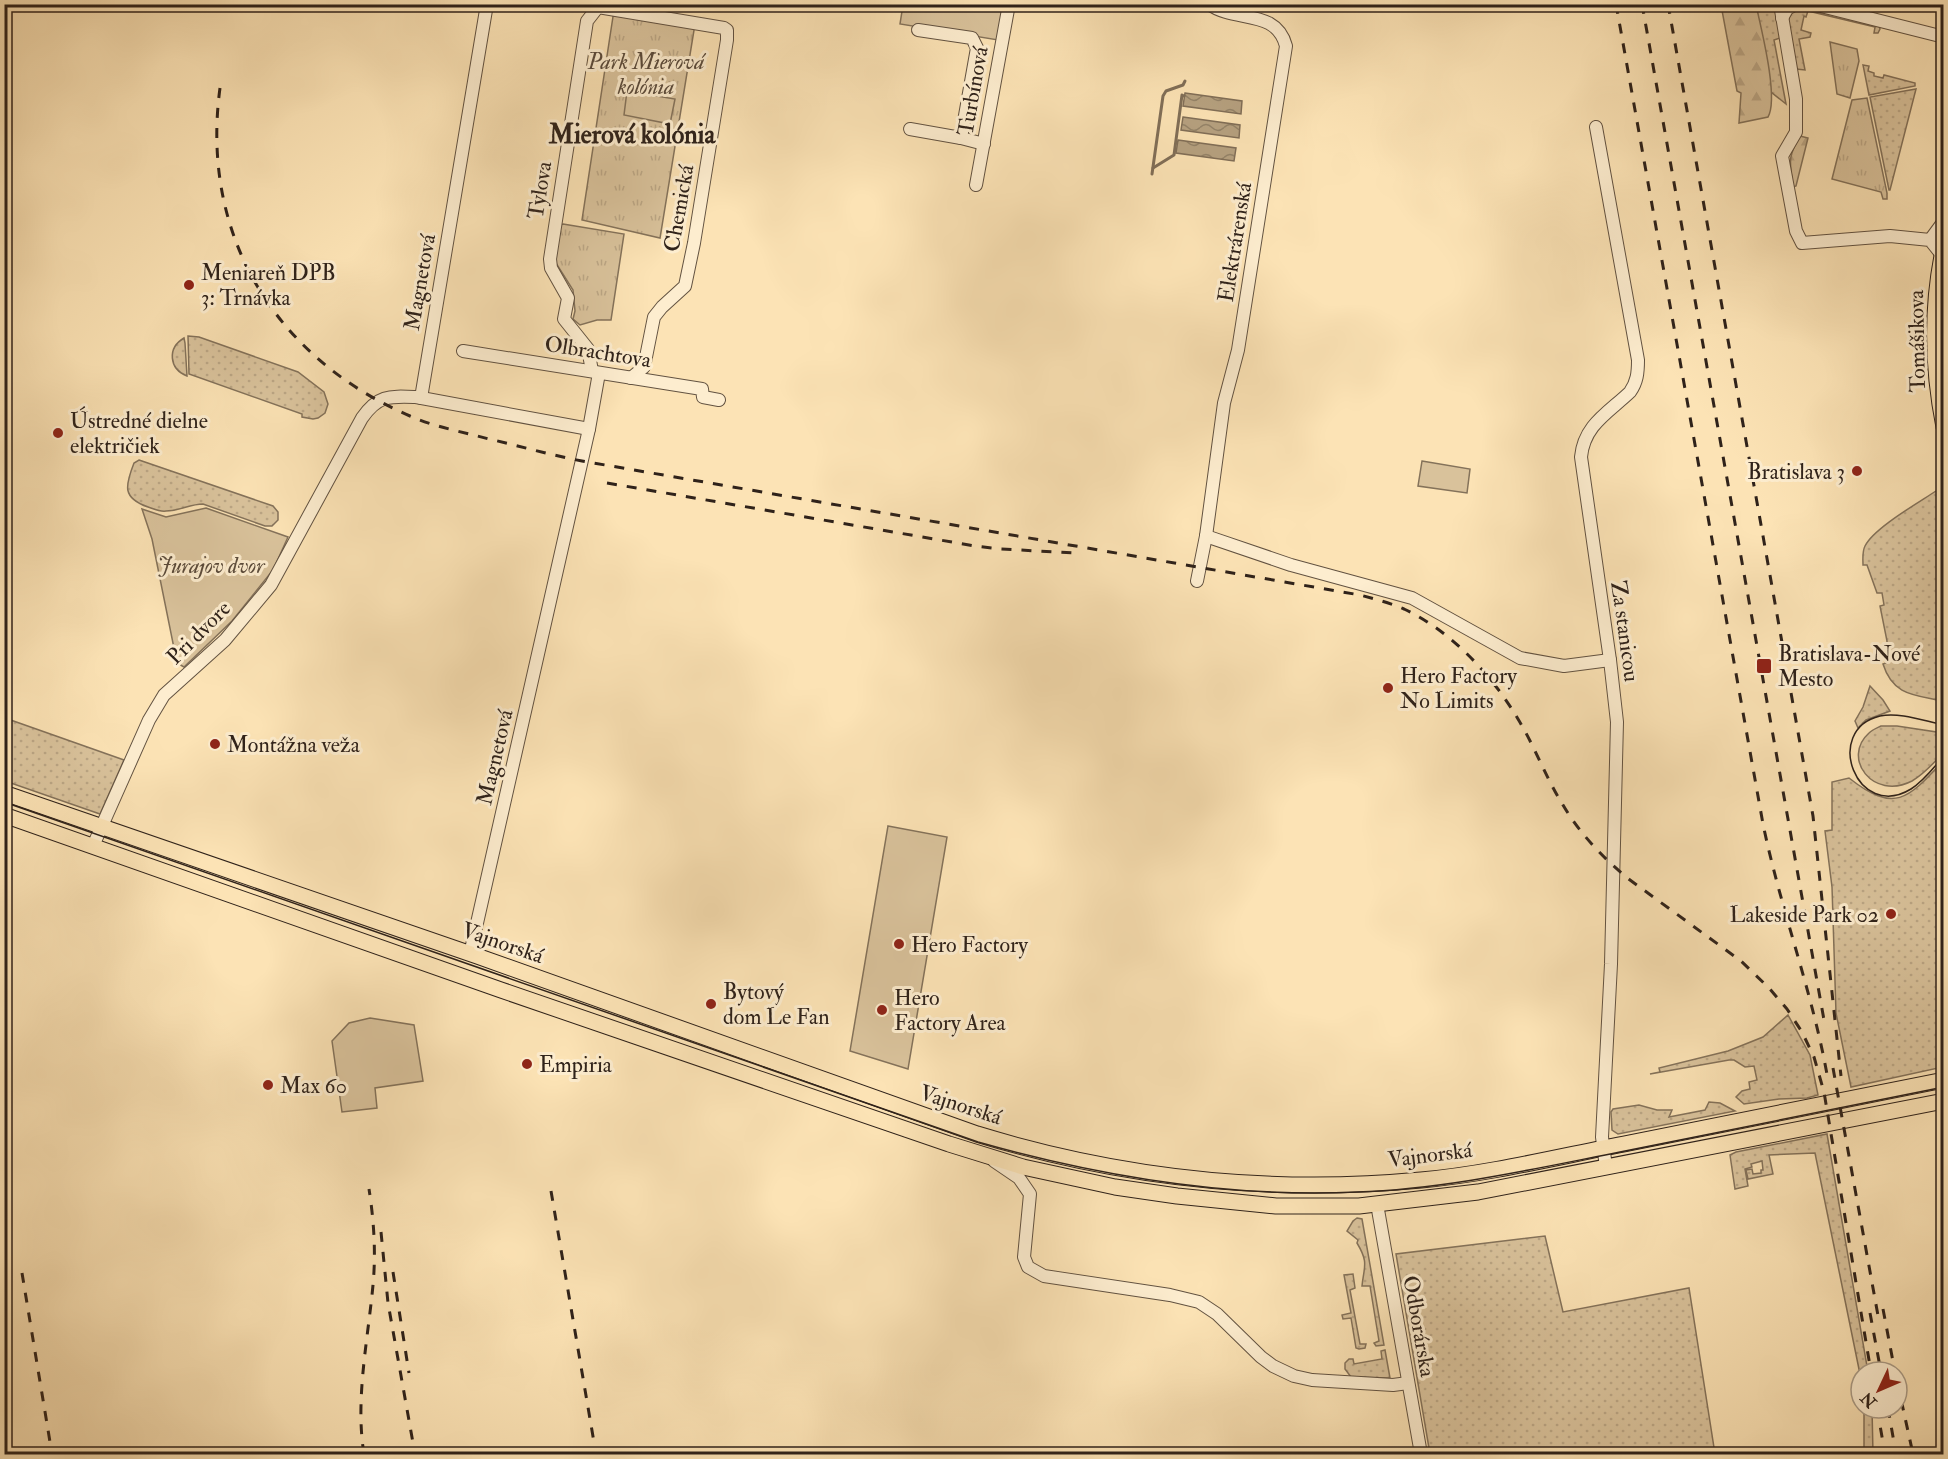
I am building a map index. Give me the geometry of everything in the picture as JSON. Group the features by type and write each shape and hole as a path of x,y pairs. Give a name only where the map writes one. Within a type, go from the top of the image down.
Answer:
{"main road":[{"name":"Tomášikova","path":"1938,247 1934,337 1936,378 1944,427"},
{"name":"Vajnorská","path":"4,793 470,954 887,1103 1021,1147 1112,1167 1206,1180 1282,1184 1374,1183 1453,1176 1944,1080"},
{"name":"Vajnorská","path":"4,815 988,1157 1089,1182 1177,1196 1296,1207 1377,1204 1478,1192 1944,1101"},
{"path":"1374,1183 1377,1204"}],"street":[{"name":"Magnetová","path":"421,398 487,4"},
{"name":"Turbínová","path":"976,185 1009,4"},
{"name":"Elektrárenská","path":"1197,581 1206,536 1224,402 1238,350 1286,46 1281,34 1270,22 1221,12 1209,4"},
{"path":"1813,4 1944,37"},
{"name":"Chemická","path":"598,7 724,28 727,30 728,40 685,286 654,317 644,367 631,378"},
{"name":"Tylova","path":"596,372 588,349 564,319 568,298 551,268 550,259 587,21 598,7"},
{"path":"1785,8 1796,99 1796,132 1782,156 1796,231 1802,243 1890,236 1938,247"},
{"path":"918,30 972,38 977,48 961,138"},
{"name":"Za stanicou","path":"1596,127 1638,360 1634,387 1588,431 1583,440 1581,457 1617,722 1611,964 1602,1148 1606,1167"},
{"path":"910,129 984,144"},
{"name":"Tomášikova","path":"1938,247 1944,221"},
{"name":"Olbrachtova","path":"463,351 702,389 703,397 719,400"},
{"name":"Magnetová","path":"470,954 589,429 596,372"},
{"name":"Pri dvore","path":"93,846 149,720 164,695 225,640 271,585 368,409 387,397 421,398"},
{"path":"421,398 589,429"},
{"path":"1206,536 1291,565 1412,598 1520,658 1564,666 1610,660"},
{"path":"988,1157 1019,1178 1030,1194 1023,1254 1026,1264 1033,1271 1044,1276 1170,1295 1199,1302 1217,1314 1273,1366 1307,1380 1393,1385 1408,1383"},
{"name":"Odborárska","path":"1377,1204 1421,1455"}],"green space":[{"path":"903,5 1004,5 998,40 900,24"},
{"path":"1721,5 1756,5 1770,79 1771,108 1768,117 1739,123 1741,93 1737,91"},
{"path":"1756,5 1776,5 1780,38 1774,40 1786,104 1771,92"},
{"path":"1797,9 1832,14 1879,26 1880,29 1878,33 1874,33 1875,27 1808,11 1806,17 1804,16 1801,30 1811,33 1810,37 1799,39 1805,70 1796,69 1788,20 1792,12"},
{"name":"Park Mierová kolónia","path":"614,10 695,24 660,238 582,220"},
{"path":"1830,42 1857,49 1859,61 1850,98 1837,94"},
{"path":"1863,65 1869,66 1868,71 1874,73 1874,76 1883,78 1884,75 1915,83 1915,86 1869,95"},
{"path":"1916,89 1890,190 1889,190 1870,97"},
{"path":"627,91 675,99 670,124 624,115"},
{"path":"1867,98 1887,199 1883,199 1881,192 1832,179 1852,100"},
{"path":"1800,136 1808,138 1796,186 1793,187 1790,160"},
{"path":"563,224 624,234 611,320 597,320 580,325 573,319 575,311 573,290 554,260 558,226"},
{"path":"188,336 199,337 298,372 324,392 328,404 325,413 313,419 302,417 302,414 189,374"},
{"path":"184,338 187,376 177,369 172,358 175,347"},
{"path":"139,460 273,506 278,512 278,520 272,526 265,526 203,504 164,511 140,503 134,500 128,490 134,463"},
{"path":"1422,461 1470,469 1467,493 1418,486"},
{"path":"1936,491 1939,496 1944,495 1943,701 1906,692 1887,675 1883,664 1886,663 1887,641 1880,606 1884,605 1882,593 1877,593 1867,565 1863,565 1863,551 1870,539 1897,516"},
{"name":"Jurajov dvor","path":"206,508 288,537 273,570 232,621 184,667 177,663 152,539 142,509 166,517"},
{"path":"1870,686 1890,711 1866,720 1858,728 1855,721 1863,707"},
{"path":"5,718 124,760 100,814 5,781"},
{"path":"1881,726 1943,733 1943,753 1925,772 1912,781 1898,786 1874,781 1865,774 1858,754 1861,743 1869,733"},
{"path":"1943,761 1943,1067 1851,1087 1836,1013 1832,887 1825,831 1832,830 1832,782 1849,778 1878,796 1900,797 1920,785"},
{"name":"Hero Factory","path":"888,826 947,837 908,1069 850,1051"},
{"path":"1788,1015 1810,1055 1818,1095 1744,1104 1736,1097 1742,1091 1750,1089 1749,1082 1757,1080 1754,1066 1745,1067 1734,1060 1650,1074 1660,1072 1659,1068 1728,1051 1763,1037"},
{"path":"370,1018 414,1025 423,1081 375,1088 377,1108 342,1112 332,1041 349,1023"},
{"path":"1709,1102 1720,1103 1735,1111 1618,1134 1612,1130 1611,1112 1613,1109 1639,1105 1657,1110 1672,1110 1669,1117 1705,1110"},
{"path":"1827,1134 1866,1360 1857,1360 1815,1153 1769,1155 1773,1174 1748,1179 1746,1170 1752,1169 1753,1174 1761,1173 1763,1170 1762,1161 1751,1164 1752,1167 1745,1169 1748,1186 1735,1189 1730,1155"},
{"path":"1357,1218 1362,1219 1384,1345 1376,1346 1374,1343 1379,1341 1370,1286 1362,1286 1364,1260 1357,1243 1358,1240 1347,1231"},
{"path":"1545,1236 1563,1312 1689,1288 1715,1454 1430,1454 1396,1254"},
{"path":"1353,1274 1355,1288 1350,1290 1360,1344 1366,1344 1365,1348 1359,1349 1356,1348 1351,1318 1343,1319 1342,1315 1351,1313 1344,1275"},
{"path":"1385,1350 1390,1378 1351,1377 1345,1369 1345,1363 1349,1359 1353,1359 1354,1364 1382,1359 1381,1351"},
{"path":"1864,1420 1872,1420 1873,1454 1864,1454"}],"water":[{"path":"1185,93 1242,101 1241,114 1183,106"},
{"path":"1183,117 1240,125 1239,138 1181,130"},
{"path":"1178,140 1236,148 1234,161 1176,153"}],"waterway":[{"path":"1152,174 1163,96 1166,91 1183,85 1185,81"},
{"path":"1153,168 1174,155 1182,95 1184,96"}],"tram line":[{"path":"1944,725 1904,716 1880,716 1862,725 1853,738 1850,754 1853,770 1862,784 1875,793 1892,796 1916,786 1944,756"},
{"path":"4,802 978,1142 1118,1175 1261,1192 1357,1192 1423,1187 1522,1171 1944,1087"}],"railway":[{"path":"1616,4 1763,824 1814,1016 1828,1080"},
{"path":"1642,4 1824,1020"},
{"path":"1668,4 1813,816 1841,1076"},
{"path":"220,88 217,142 222,193 236,241 257,285 285,325 321,361 362,391 410,416 449,429 582,461 1360,595 1404,609 1438,629 1469,656 1496,686 1524,730 1563,805 1593,846 1630,880 1741,961 1769,988 1787,1009 1802,1032 1814,1057 1824,1092 1869,1360"},
{"path":"607,483 975,546 1075,553"},
{"path":"1833,1068 1879,1321"},
{"path":"364,1454 361,1412 363,1370 374,1261 369,1189"},
{"path":"551,1191 596,1454"},
{"path":"381,1232 388,1303 415,1454"},
{"path":"393,1272 409,1373"},
{"path":"22,1273 52,1454"},
{"path":"1883,1309 1893,1360"},
{"path":"1870,1313 1879,1360"},
{"path":"1879,1420 1885,1454"},
{"path":"1890,1420 1896,1454"},
{"path":"1906,1420 1913,1454"}],"place":[{"name":"Meniareň DPB 3: Trnávka","path":"189,285"},
{"name":"Ústredné dielne električiek","path":"58,433"},
{"name":"Bratislava 3","path":"1857,471"},
{"name":"Bratislava-Nové Mesto","path":"1764,666"},
{"name":"Hero Factory No Limits","path":"1388,688"},
{"name":"Montážna veža","path":"215,744"},
{"name":"Lakeside Park 02","path":"1891,914"},
{"name":"Hero Factory","path":"899,944"},
{"name":"Bytový dom Le Fan","path":"711,1004"},
{"name":"Hero Factory Area","path":"882,1010"},
{"name":"Empiria","path":"527,1064"},
{"name":"Max 60","path":"268,1085"}],"district":[{"name":"Mierová kolónia","path":"632,134"}]}
